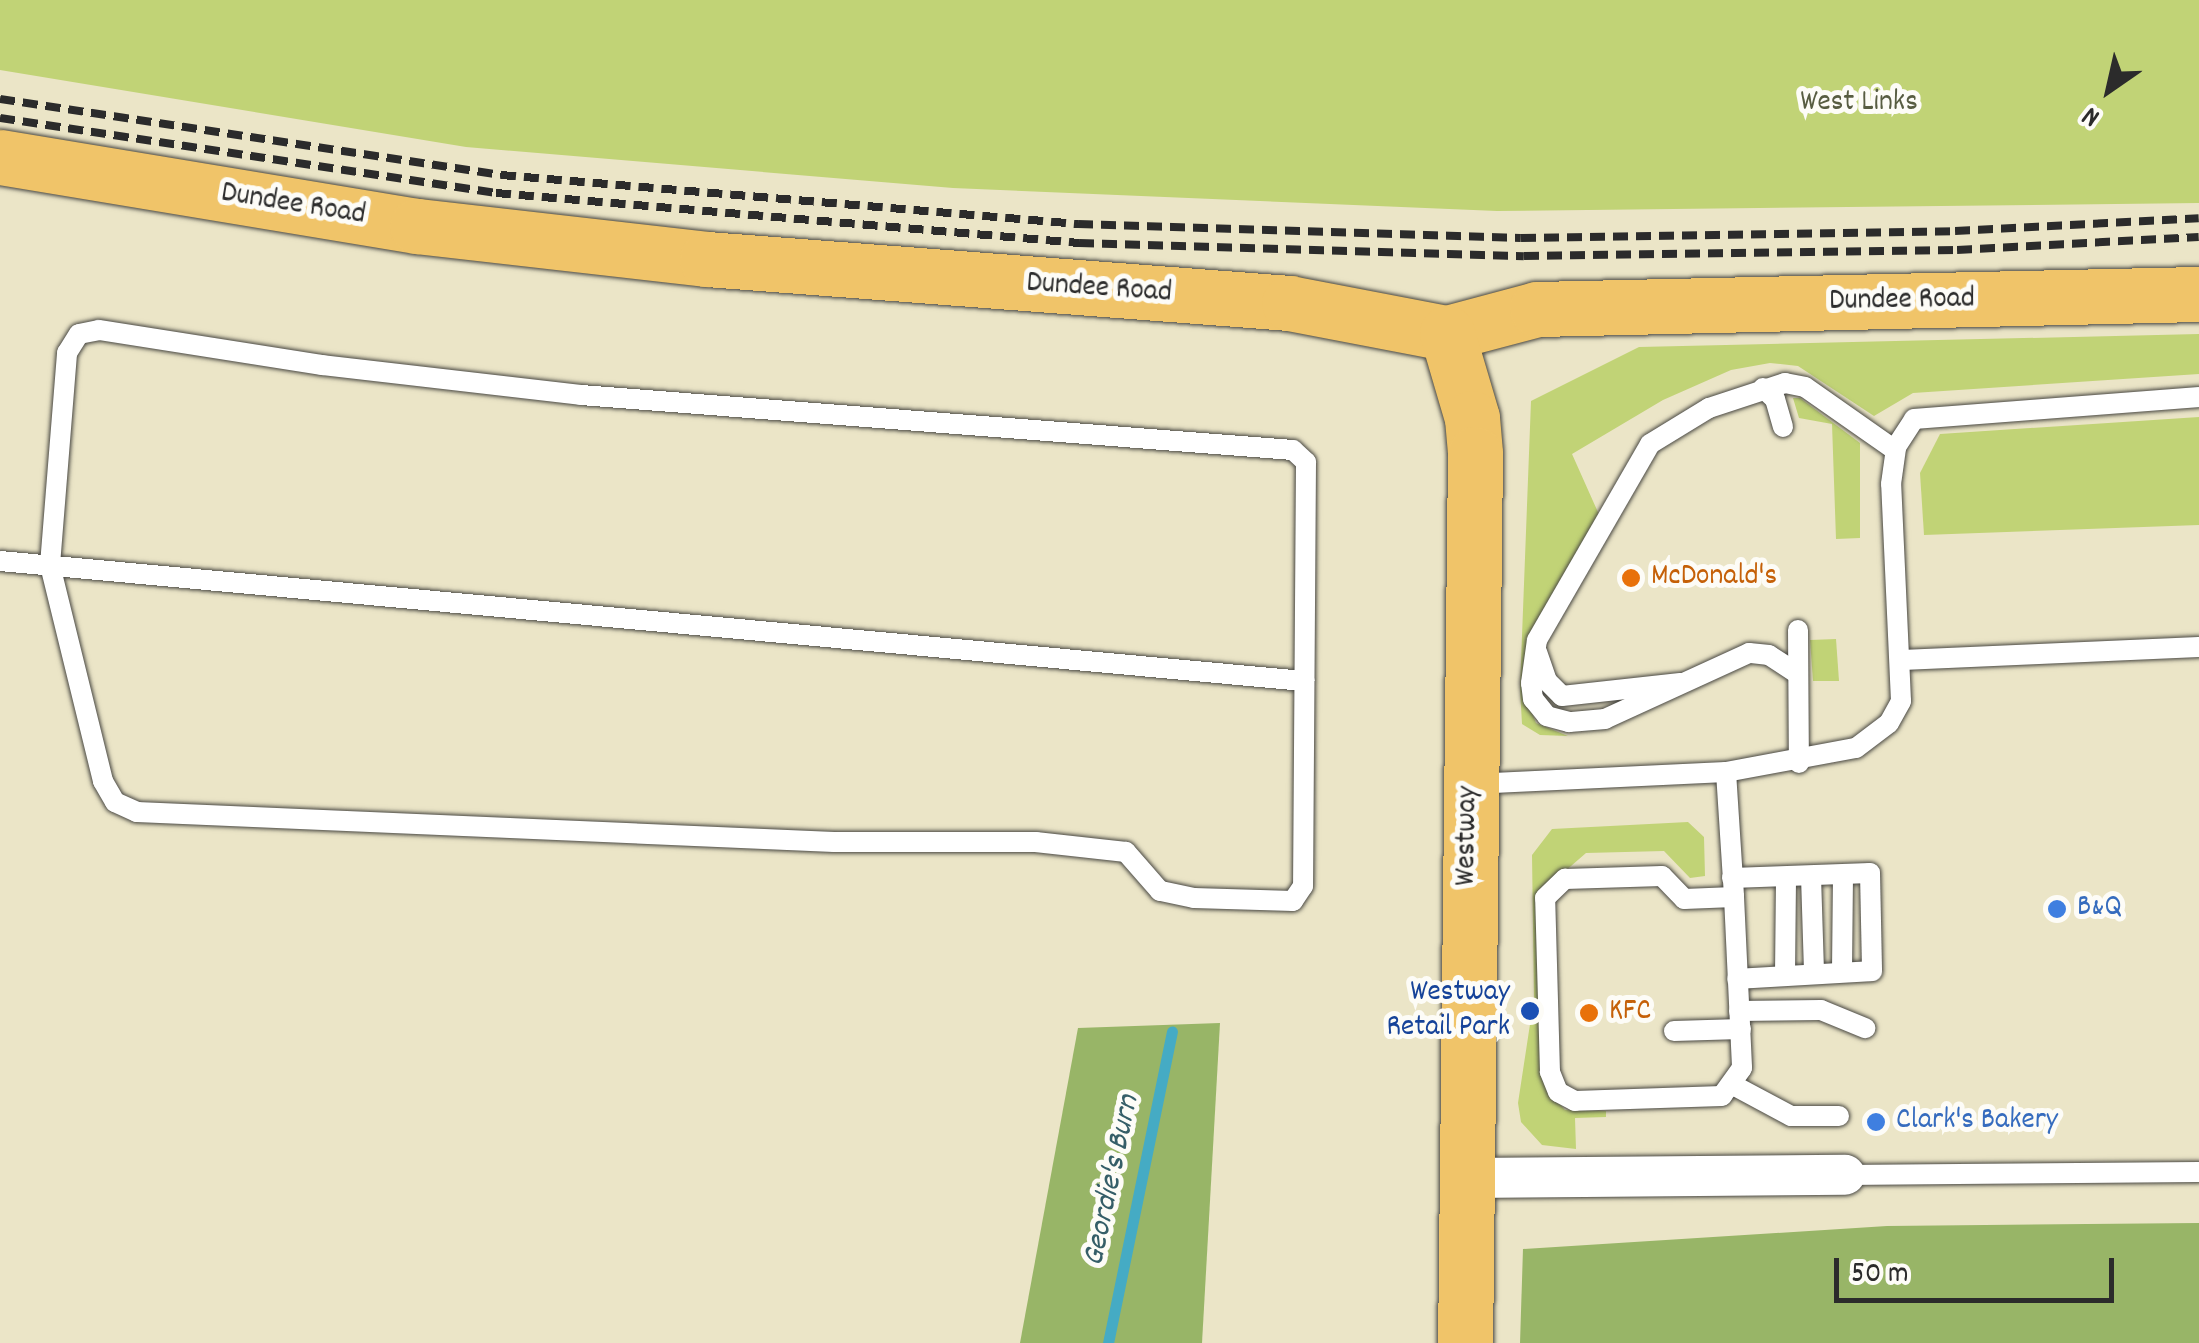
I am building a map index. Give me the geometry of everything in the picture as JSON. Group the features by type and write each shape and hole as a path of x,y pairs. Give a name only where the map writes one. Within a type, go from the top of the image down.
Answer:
{"main road":[{"name":"Dundee Road","path":"0,157 416,226 707,260 1289,303 1447,333 1537,308 2199,294"},
{"name":"Westway","path":"1447,333 1472,418 1476,454 1465,1343"}],"street":[{"path":"1468,1178 1845,1175"}],"lane":[{"path":"99,330 322,365 600,397 1292,450 1306,462 1303,886 1294,901 1160,891 1126,852 1036,842 834,842 137,812 115,802 102,781 50,565 67,353 79,334 99,330"},
{"path":"1763,388 1775,399 1783,427"},
{"path":"1800,763 1798,630 1769,654 1729,659 1692,684 1605,719 1569,722 1548,716 1533,699 1536,647 1650,444 1709,408 1763,388 1804,388 1895,450"},
{"path":"1470,784 1726,772 1800,763 1856,748 1888,724 1900,701 1902,660 1891,484 1895,450 1914,419 2199,397"},
{"path":"0,562 1304,681"},
{"path":"1902,660 2199,647"},
{"path":"1769,654 1798,674"},
{"path":"1726,772 1742,1068 1728,1090"},
{"path":"1842,971 1843,874"},
{"path":"1737,979 1872,971 1870,874 1786,877 1684,899 1662,876 1565,880 1545,898 1550,1072 1558,1092 1575,1101 1728,1090 1791,1116 1839,1116"},
{"path":"1811,876 1814,972"},
{"path":"1786,877 1786,976"},
{"path":"1674,1031 1821,1010 1864,1028"},
{"path":"1845,1175 2199,1172"}],"green space":[{"name":"West Links","path":"0,0 2199,0 2199,203 1497,211 953,188 466,147 0,70"},
{"path":"2199,334 2199,374 1913,393 1874,416 1798,366 1770,363 1731,370 1663,400 1572,454 1601,519 1528,636 1523,689 1536,723 1568,736 1540,735 1522,724 1520,688 1531,401 1639,347"},
{"path":"1793,398 1800,398 1860,443 1860,538 1836,539 1832,424 1799,418"},
{"path":"2199,417 2199,525 1924,535 1920,473 1940,434"},
{"path":"1836,639 1839,681 1813,681 1810,640"},
{"path":"1688,822 1704,837 1705,876 1690,878 1664,851 1586,853 1541,892 1549,1092 1565,1110 1606,1111 1606,1117 1575,1118 1576,1149 1542,1145 1521,1122 1518,1103 1534,998 1532,855 1552,829"},
{"path":"1220,1023 1202,1343 1020,1343 1078,1028"},
{"path":"2199,1223 2199,1343 1520,1343 1523,1249 1887,1226"}],"waterway":[{"name":"Geordie's Burn","path":"1108,1343 1172,1031"}],"railway":[{"path":"0,99 501,175 1078,224 1521,238 1955,231 2199,218"},
{"path":"0,118 496,193 1079,243 1524,256 1957,250 2199,237"}],"place":[{"name":"McDonald's","path":"1631,578"},
{"name":"B&Q","path":"2057,909"},
{"name":"Westway Retail Park","path":"1530,1011"},
{"name":"KFC","path":"1589,1013"},
{"name":"Clark's Bakery","path":"1876,1122"}]}
